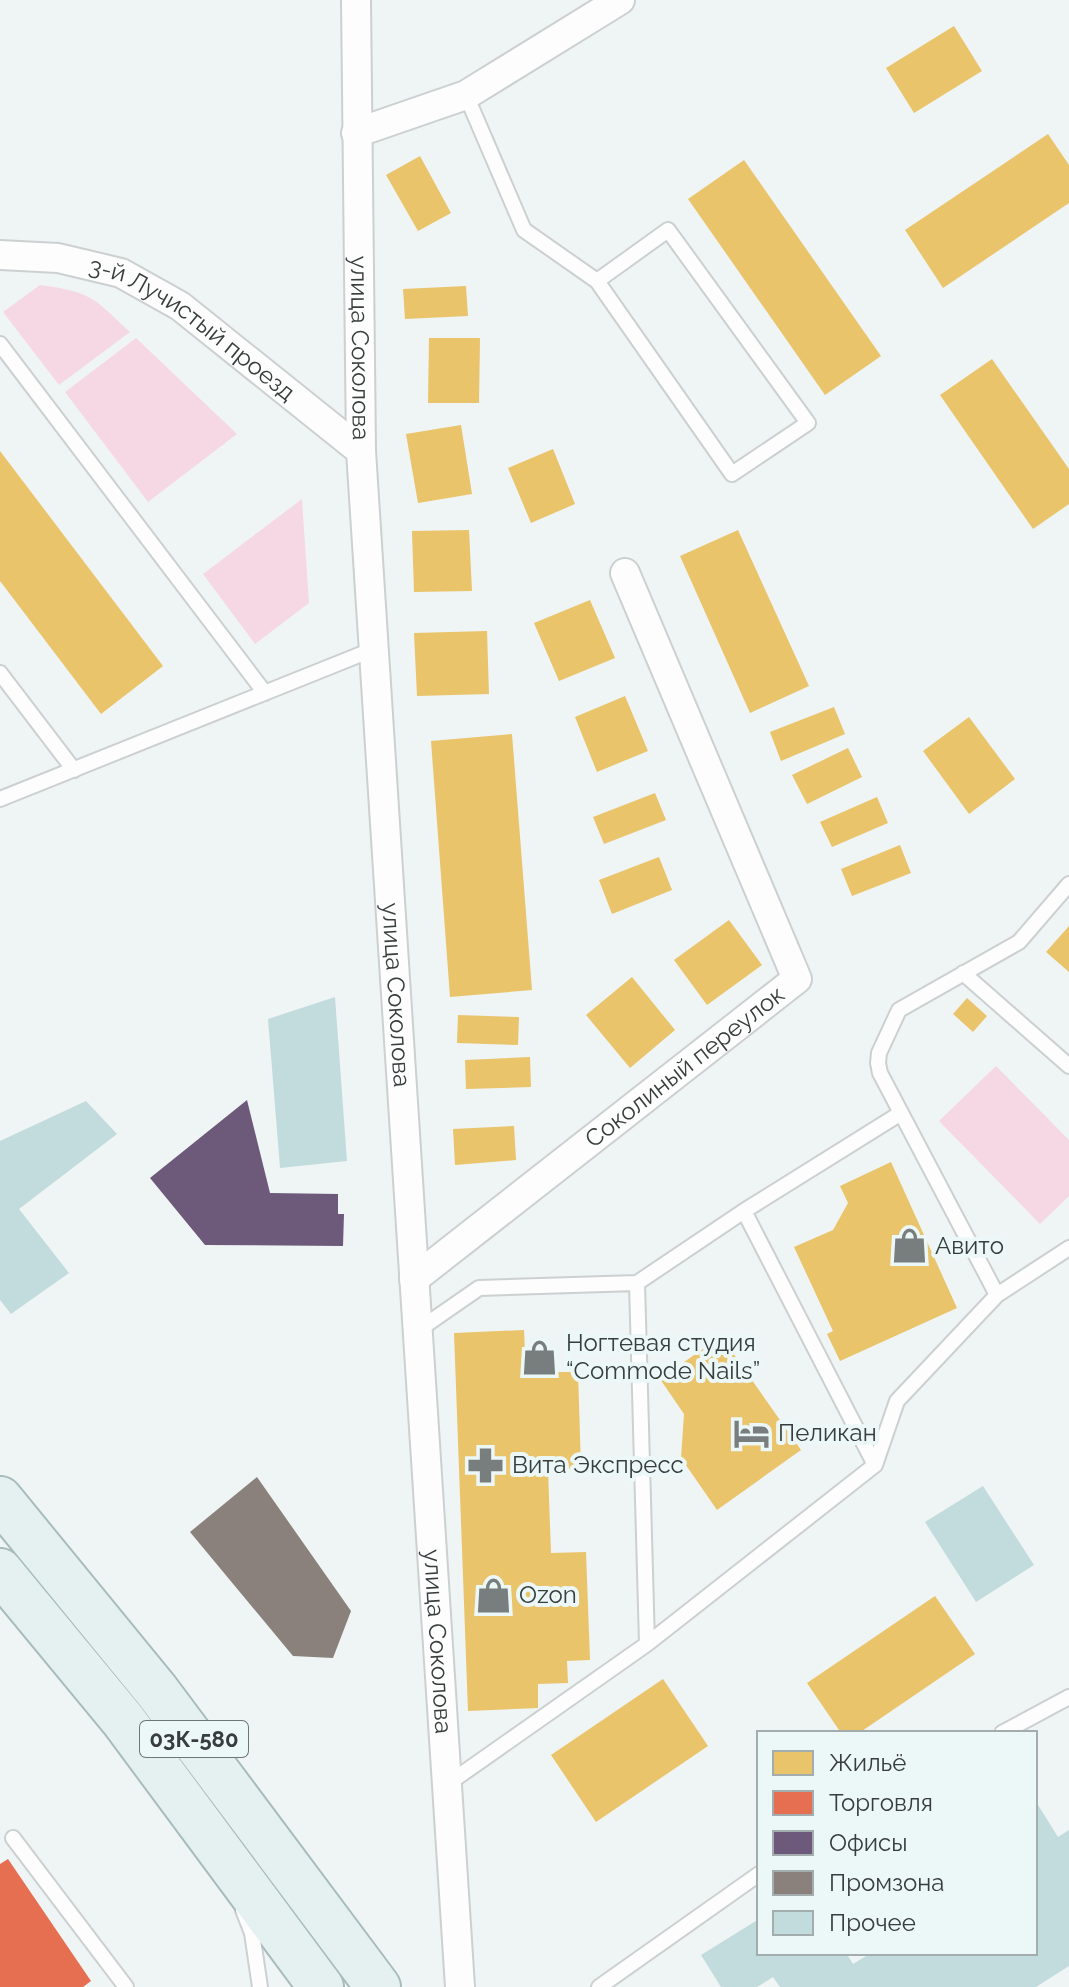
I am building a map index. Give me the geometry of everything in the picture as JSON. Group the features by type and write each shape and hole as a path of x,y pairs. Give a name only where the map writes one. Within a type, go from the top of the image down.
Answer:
{"main road":[{"name":"03К-580","path":"0,1499 157,1691 378,1987"},
{"name":"03К-580","path":"0,1571 123,1720 321,1987"}],"street":[{"name":"улица Соколова","path":"356,0 361,451 460,1987"},
{"path":"356,133 466,95 620,0"},
{"name":"3-й Лучистый проезд","path":"0,255 58,258 121,273 180,306 361,451"},
{"name":"Соколиный переулок","path":"414,1279 797,979 625,573"}],"lane":[{"path":"466,95 524,230 597,281 732,474 808,423 668,230 597,281"},
{"path":"0,344 265,693"},
{"path":"0,799 374,649"},
{"path":"0,673 74,770"},
{"path":"997,1295 878,1063 894,1018 907,1004 1019,942 1069,884"},
{"path":"963,973 1069,1066"},
{"path":"417,1331 479,1288 637,1283 744,1211 901,1113"},
{"path":"744,1211 875,1465"},
{"path":"449,1783 647,1644 875,1465 897,1401 997,1295 1069,1248"},
{"path":"637,1283 647,1644"},
{"path":"1006,1731 1069,1697"},
{"path":"198,1820 252,1933 260,1987"},
{"path":"13,1838 126,1987"},
{"path":"599,1987 757,1875"}],"shaded area":[{"path":"40,285 70,290 90,298 130,332 59,385 3,312"},
{"path":"136,338 237,434 148,502 65,392"},
{"path":"302,499 309,603 255,644 203,574"},
{"path":"996,1066 1069,1140 1069,1196 1040,1224 939,1121"}],"building: Жильё":[{"path":"954,26 982,71 914,113 886,68"},
{"path":"1048,134 1069,165 1069,203 943,288 905,230"},
{"path":"420,156 451,213 418,231 386,175"},
{"path":"744,160 881,356 825,395 688,199"},
{"path":"466,286 468,316 405,319 403,289"},
{"path":"429,338 480,338 479,403 428,403"},
{"path":"992,359 1069,469 1069,504 1033,529 940,395"},
{"path":"461,425 472,494 418,503 406,434"},
{"path":"553,449 575,504 531,523 508,468"},
{"path":"0,451 163,666 101,714 0,581"},
{"path":"469,530 472,591 414,592 412,531"},
{"path":"738,530 809,686 750,713 680,556"},
{"path":"590,600 615,658 559,681 534,623"},
{"path":"487,631 489,694 417,696 414,633"},
{"path":"625,696 648,751 597,772 575,717"},
{"path":"834,707 845,734 781,761 770,732"},
{"path":"969,717 1015,779 969,814 923,751"},
{"path":"512,734 532,990 450,997 431,741"},
{"path":"848,748 862,777 807,804 792,775"},
{"path":"655,793 666,820 604,844 593,817"},
{"path":"877,797 888,823 832,847 820,822"},
{"path":"900,845 911,873 852,896 841,869"},
{"path":"659,857 672,890 612,914 599,880"},
{"path":"729,920 762,965 707,1005 674,960"},
{"path":"1069,926 1069,972 1046,952"},
{"path":"632,977 675,1030 630,1068 586,1015"},
{"path":"967,998 987,1016 973,1032 953,1014"},
{"path":"458,1015 519,1017 518,1045 457,1043"},
{"path":"530,1057 531,1087 466,1089 465,1060"},
{"path":"514,1126 516,1160 455,1165 453,1129"},
{"path":"891,1162 957,1308 840,1361 827,1334 833,1331 794,1247 833,1230 848,1203 840,1186"},
{"path":"524,1330 525,1354 556,1353 556,1372 578,1372 581,1468 548,1470 551,1553 586,1552 590,1660 567,1661 568,1683 538,1684 538,1708 468,1711 454,1333"},
{"path":"721,1336 801,1450 717,1510 681,1458 684,1414 660,1379"},
{"path":"935,1596 975,1654 862,1731 840,1731 807,1683"},
{"path":"663,1679 708,1746 596,1822 551,1755"}],"building: Торговля":[{"path":"8,1859 91,1981 83,1987 0,1987 0,1864"}],"building: Офисы":[{"path":"247,1100 270,1193 338,1194 338,1214 344,1214 343,1246 205,1245 150,1178"}],"building: Промзона":[{"path":"257,1477 351,1611 333,1658 293,1656 190,1532"}],"building: Прочее":[{"path":"335,997 347,1161 280,1168 268,1019"},
{"path":"86,1101 117,1134 19,1209 69,1273 11,1314 0,1300 0,1141"},
{"path":"983,1486 1034,1565 976,1602 925,1522"},
{"path":"1037,1803 1058,1837 1069,1830 1069,1966 1036,1987 780,1987 773,1977 757,1987 721,1987 701,1955 757,1920 757,1955 847,1955 853,1964 868,1955 1037,1955"}],"place":[{"name":"Авито","path":"909,1246"},
{"name":"Ногтевая студия “Commode Nails”","path":"540,1357"},
{"name":"Пеликан","path":"752,1433"},
{"name":"Вита Экспресс","path":"486,1465"},
{"name":"Ozon","path":"493,1595"}]}
